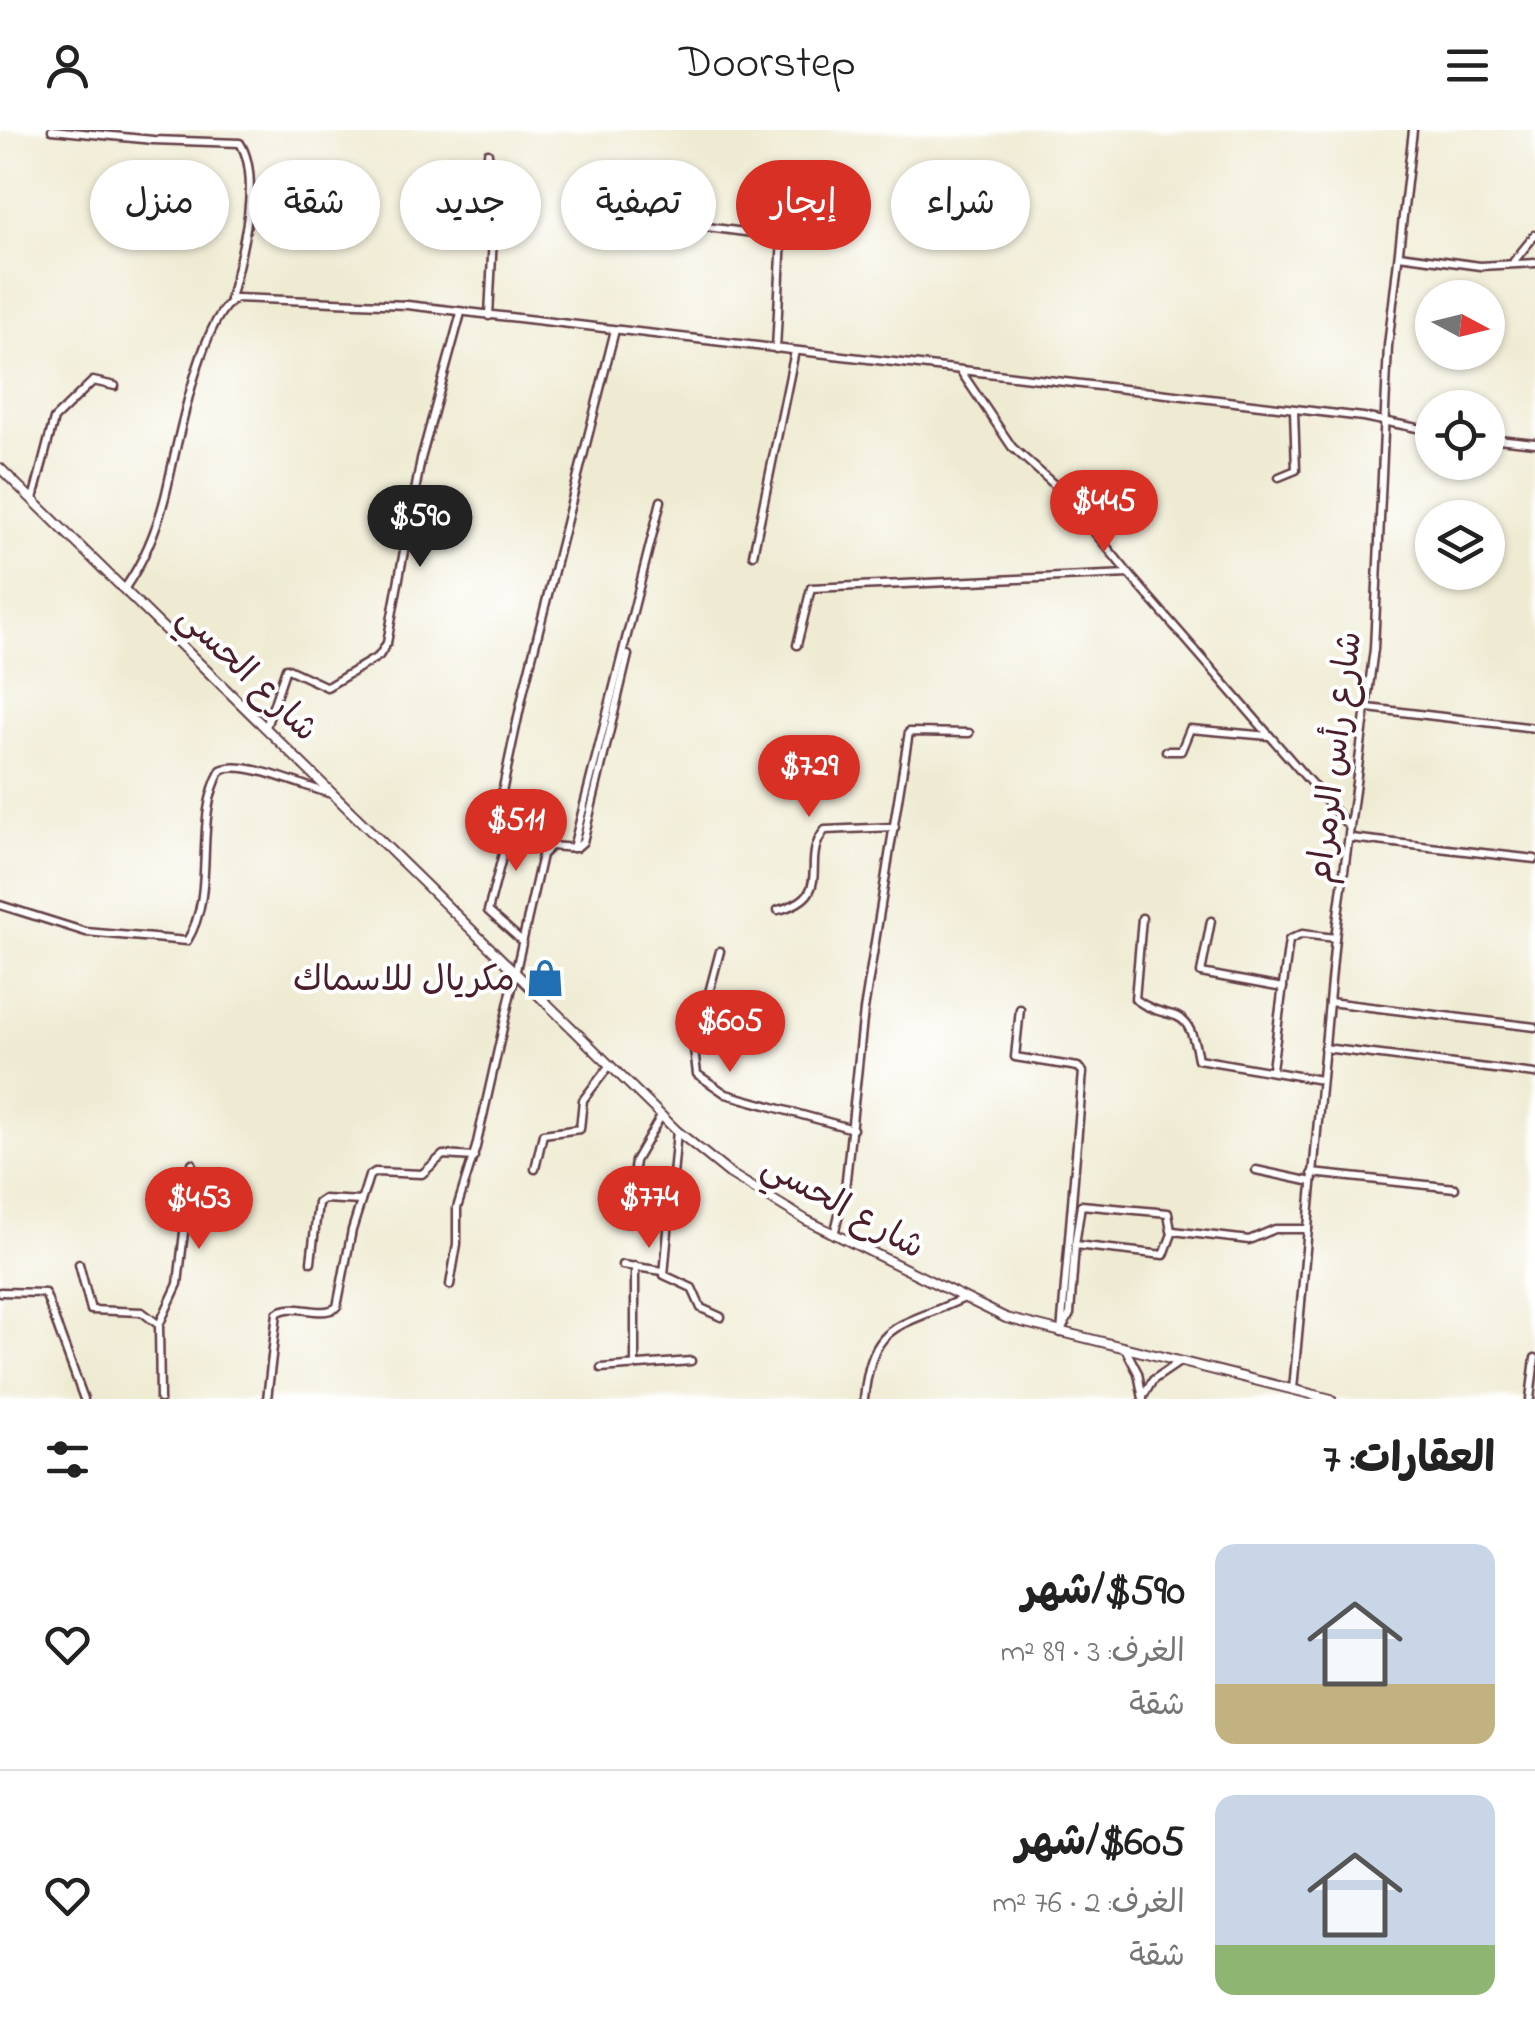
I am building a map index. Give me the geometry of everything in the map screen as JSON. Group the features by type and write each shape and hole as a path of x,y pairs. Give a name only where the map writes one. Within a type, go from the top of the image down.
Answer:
{"street":[{"path":"52,130 153,140 240,143 245,152 248,211 230,300 192,383 164,501 139,567 125,588"},
{"name":"شارع رأس الرمرام","path":"1293,1389 1335,938 1368,708 1384,422 1413,130"},
{"path":"488,153 493,236 489,316"},
{"path":"716,228 782,237 776,349"},
{"path":"1514,262 1535,235"},
{"path":"1399,255 1480,266 1535,263"},
{"path":"230,300 407,305 1294,410 1415,428"},
{"path":"266,728 286,668 327,687 383,651 421,459 461,313"},
{"path":"522,942 487,907 506,842 494,830 524,689 615,330"},
{"path":"753,556 795,351"},
{"path":"962,372 1012,447 1058,488 1351,833 1535,860"},
{"path":"33,500 58,412 93,381 115,386"},
{"path":"1279,477 1296,470 1294,410"},
{"path":"1505,440 1535,443"},
{"name":"شارع الحسي","path":"0,468 661,1116 729,1173 834,1234 962,1299 1126,1350 1331,1399"},
{"path":"573,848 661,501"},
{"path":"797,645 811,588 1129,574"},
{"path":"450,1285 458,1244 457,1208 474,1157 542,855 551,846 573,848 584,842 628,655"},
{"path":"1368,708 1535,728"},
{"path":"1166,750 1181,751 1190,729 1270,736"},
{"path":"834,1234 854,1129 864,1010 911,730 969,733"},
{"path":"0,905 86,932 187,941 205,876 206,841 221,770 233,766 336,794"},
{"path":"778,910 796,906 812,888 816,849 825,830 895,827"},
{"path":"1142,918 1134,998 1178,1015 1192,1028 1202,1063 1272,1069 1321,1080"},
{"path":"1211,921 1203,974 1282,988"},
{"path":"1272,1069 1289,940 1302,934 1335,938"},
{"path":"720,950 694,1050 697,1074 726,1094 854,1129"},
{"path":"1330,1002 1535,1027"},
{"path":"1020,1009 1016,1057 1078,1067 1083,1072 1070,1314 1061,1330"},
{"path":"1324,1048 1535,1074"},
{"path":"536,1169 544,1134 580,1129 584,1100 610,1065"},
{"path":"627,1223 635,1161 661,1116"},
{"path":"677,1131 663,1271 666,1277 692,1288 701,1308 721,1317"},
{"path":"268,1399 278,1313 286,1308 328,1312 337,1308 361,1201 373,1172 420,1175 440,1156 474,1157"},
{"path":"160,1399 159,1325 178,1284 192,1163"},
{"path":"1256,1170 1455,1188"},
{"path":"311,1262 318,1204 324,1199 361,1201"},
{"path":"1061,1330 1075,1222 1081,1205 1170,1216 1171,1232 1164,1255 1075,1245"},
{"path":"1171,1232 1249,1240 1275,1229 1308,1229"},
{"path":"78,1264 92,1311 142,1312 159,1325"},
{"path":"622,1265 663,1271"},
{"path":"635,1266 635,1364"},
{"path":"0,1292 45,1294 84,1399"},
{"path":"864,1399 868,1360 876,1343 891,1331 962,1299"},
{"path":"1126,1350 1143,1398"},
{"path":"1530,1399 1535,1358"},
{"path":"601,1368 691,1361"},
{"path":"1143,1398 1153,1380 1178,1363"}],"place":[{"name":"مكريال للاسماك","path":"545,978"}]}
